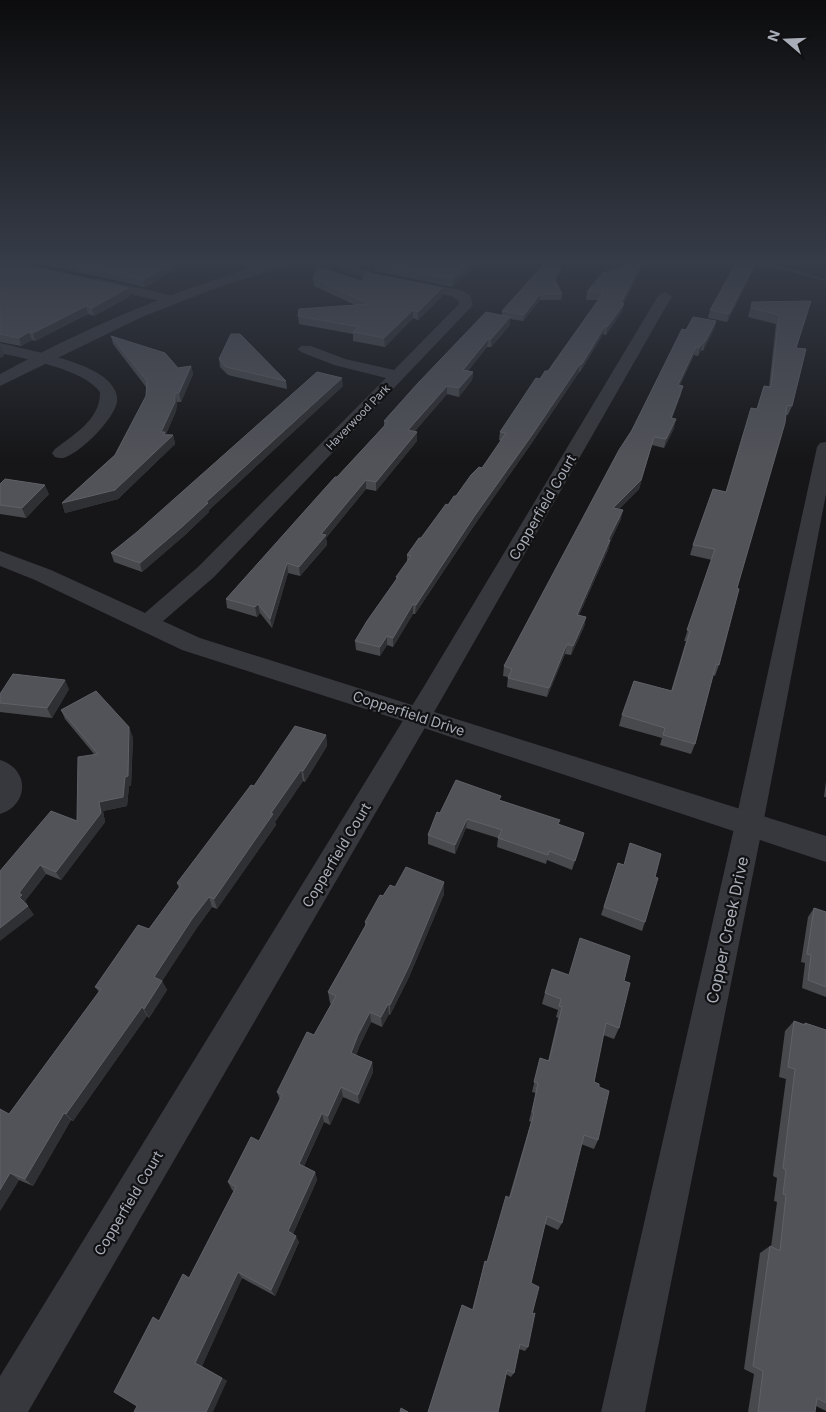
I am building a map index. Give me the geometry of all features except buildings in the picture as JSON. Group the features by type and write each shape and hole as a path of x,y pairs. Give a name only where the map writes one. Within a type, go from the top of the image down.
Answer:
{"street":[{"path":"0,381 100,329"},
{"name":"Haverwood Park","path":"146,624 219,559 445,329"},
{"name":"Copperfield Court","path":"3,1412 419,716 646,329"},
{"path":"0,348 91,376 102,383 108,392 108,405 96,423 85,435 61,453"},
{"path":"306,349 326,359 397,376"},
{"name":"Copper Creek Drive","path":"623,1412 749,824 826,447"},
{"name":"Copperfield Drive","path":"0,558 69,587 191,644 419,716 826,849"},
{"path":"0,770 7,775 10,781 6,796 0,803"}]}
